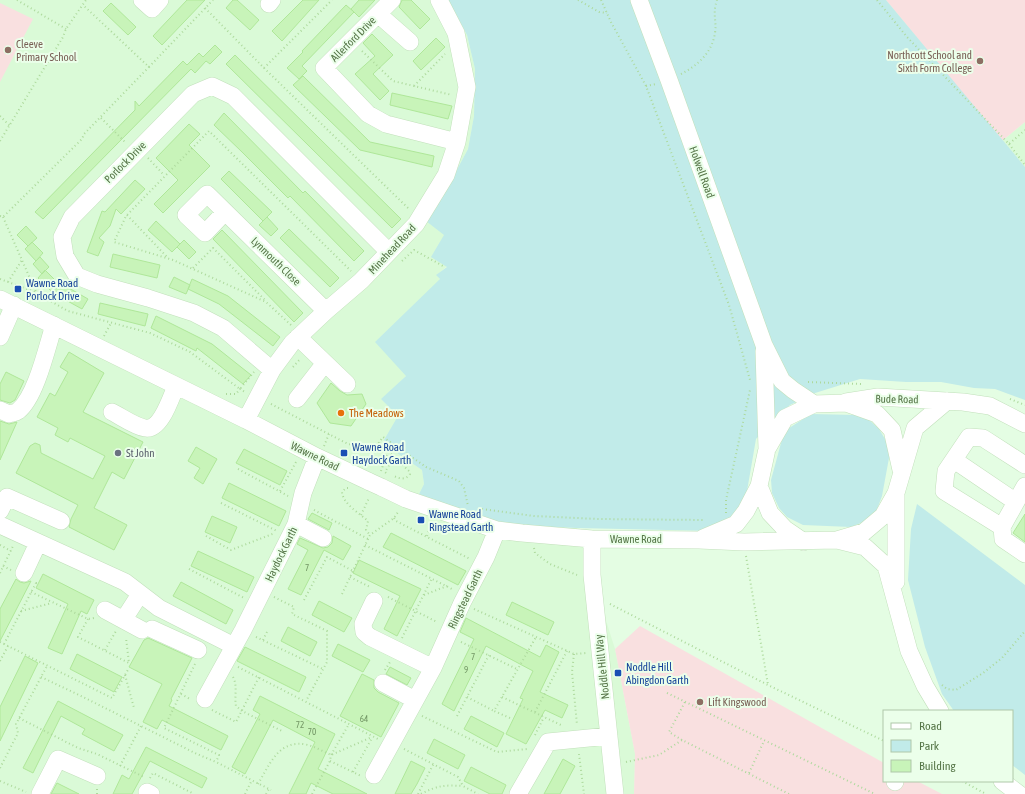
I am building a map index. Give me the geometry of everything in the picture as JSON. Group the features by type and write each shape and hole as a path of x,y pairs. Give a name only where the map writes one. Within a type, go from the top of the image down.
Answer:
{"street":[{"path":"142,0 152,9 160,0"},
{"name":"Allerford Drive","path":"392,0 324,68 368,114 386,124 457,142"},
{"name":"Minehead Road","path":"246,420 258,397 267,366 292,343 303,340 326,311 393,259 446,175 457,142 467,87 456,33 439,0"},
{"name":"Holwell Road","path":"639,0 764,346 782,381 814,404"},
{"path":"378,14 410,42"},
{"name":"Porlock Drive","path":"267,366 222,328 194,313 97,284 77,276 65,256 62,237 72,217 193,94 212,86 233,96 393,259"},
{"name":"Lynmouth Close","path":"225,212 326,311"},
{"path":"0,337 7,302"},
{"name":"Wawne Road","path":"7,302 214,404 317,457 371,492 406,499 497,530 592,539 804,542"},
{"path":"0,410 9,414 17,411 29,397 41,369 54,325"},
{"path":"303,340 347,384"},
{"name":"Holwell Road","path":"764,346 767,449"},
{"path":"297,399 325,363"},
{"path":"112,412 141,426 152,428 161,420 176,386"},
{"name":"Bude Road","path":"846,402 878,397 947,401 990,406 1024,426"},
{"name":"Bude Road","path":"901,471 915,428 947,401"},
{"path":"728,517 746,511 759,486 767,449 785,418 814,404 846,402 877,414 892,430 901,471 896,493 896,602"},
{"path":"1002,527 944,491 946,471 969,438 983,438 1025,465"},
{"name":"Haydock Garth","path":"205,699 243,630 296,524 295,500 303,493 317,457"},
{"path":"954,460 1016,502"},
{"path":"759,486 770,513 785,529 804,542 837,540 864,532 882,516 896,493"},
{"path":"1025,486 1002,527 1002,539 1025,554"},
{"path":"0,511 7,497 61,521"},
{"name":"Wawne Road","path":"699,540 728,517"},
{"path":"296,524 323,538"},
{"path":"0,525 125,582 159,608 185,622 227,659"},
{"name":"Ringstead Garth","path":"371,777 387,742 412,705 433,668 444,630 464,600 486,557 497,530"},
{"name":"Noddle Hill Way","path":"592,539 592,575 609,736 614,769 615,794"},
{"path":"837,540 865,547 886,566 909,651 925,686 939,710"},
{"path":"23,575 38,542"},
{"path":"132,629 140,594"},
{"path":"377,595 363,624 364,632 370,637 433,668"},
{"path":"100,614 132,629 176,640 198,654"},
{"path":"176,640 185,622"},
{"path":"383,683 412,705"},
{"path":"518,794 548,742 577,735 609,736"},
{"path":"40,794 58,759 97,776"},
{"path":"1003,782 1019,794"}],"path":[{"path":"17,0 66,29"},
{"path":"0,141 63,37 66,29 86,0"},
{"path":"3,217 82,139 84,134 213,0"},
{"path":"264,68 332,0"},
{"path":"578,0 599,12 607,13"},
{"path":"601,0 611,22 646,86 729,305 751,386 726,500 728,517"},
{"path":"646,86 669,80 689,70 703,60 710,48 715,33 714,10 717,0"},
{"path":"877,0 907,37 1009,144 1025,165"},
{"path":"83,5 149,68"},
{"path":"205,8 409,211 413,205"},
{"path":"351,41 393,81 457,96"},
{"path":"414,86 450,50"},
{"path":"0,116 10,126"},
{"path":"100,118 165,175"},
{"path":"1009,144 1025,130"},
{"path":"266,302 169,258 114,242 127,215 209,132 351,271 356,266"},
{"path":"127,215 169,258"},
{"path":"0,216 3,217 36,293"},
{"path":"193,268 213,248 303,340 290,371"},
{"path":"393,259 414,250 443,266"},
{"path":"8,282 22,260"},
{"path":"0,279 36,293 68,311 150,333 200,359 240,389 348,444 375,448 382,437 426,467 459,481 464,488 468,506 473,507"},
{"path":"214,404 220,396 228,393 236,394 267,366"},
{"path":"379,443 394,457 409,471 410,474 406,478 400,479 385,472 394,457"},
{"path":"280,491 297,460"},
{"path":"238,469 368,539"},
{"path":"349,488 346,488 342,492 342,495 349,504 368,521 366,530 370,535"},
{"path":"361,515 371,492"},
{"path":"206,536 231,550 278,532 221,503"},
{"path":"477,508 534,516 598,520 706,520"},
{"path":"342,594 370,535 394,518 396,521 472,560"},
{"path":"533,533 535,553 550,564 578,576 592,575"},
{"path":"0,573 19,534"},
{"path":"744,542 768,685"},
{"path":"0,545 11,551"},
{"path":"365,545 447,586 464,600 536,637 574,654 600,652"},
{"path":"304,600 327,558 353,571"},
{"path":"3,566 36,583 4,644"},
{"path":"189,569 245,598"},
{"path":"350,577 377,595 517,669"},
{"path":"424,595 447,586"},
{"path":"263,591 281,603 294,607 292,614 327,631 327,662 306,701"},
{"path":"31,592 88,619"},
{"path":"21,611 53,602"},
{"path":"596,605 610,604 768,685 883,741"},
{"path":"100,614 88,619 78,637 129,663 132,629"},
{"path":"105,650 132,629"},
{"path":"243,630 323,669"},
{"path":"925,686 935,680 947,689 956,690 984,673 1002,658 1025,631"},
{"path":"263,640 267,632"},
{"path":"494,711 536,637"},
{"path":"0,642 112,698 128,668"},
{"path":"0,661 8,646"},
{"path":"534,712 567,651"},
{"path":"198,654 164,728 219,755 216,762"},
{"path":"574,654 572,672 584,794"},
{"path":"457,716 489,655"},
{"path":"227,659 372,737 434,763 458,776 463,786"},
{"path":"227,659 232,677 236,682 236,706 242,711 282,731"},
{"path":"0,768 18,732 16,724 47,666"},
{"path":"125,675 134,708"},
{"path":"41,677 252,780 270,790 266,794"},
{"path":"236,722 259,677"},
{"path":"667,693 875,794"},
{"path":"467,697 510,718"},
{"path":"502,697 577,735"},
{"path":"685,702 669,732 789,794"},
{"path":"412,705 498,752 526,750 529,745"},
{"path":"532,739 544,717"},
{"path":"19,718 78,748 97,754 120,766 149,789"},
{"path":"312,794 330,761 331,755 349,724"},
{"path":"120,766 141,726"},
{"path":"258,784 275,754 286,746 308,745 331,755 372,737"},
{"path":"353,772 372,737"},
{"path":"614,769 623,770 624,762 659,755 682,740"},
{"path":"749,773 764,741"},
{"path":"330,761 353,772 371,777"},
{"path":"418,794 434,763"},
{"path":"153,773 194,794"},
{"path":"245,794 252,780"},
{"path":"0,781 30,794"},
{"path":"964,782 986,794"},
{"path":"421,794 430,789 447,785 463,786 478,794"},
{"path":"19,794 21,790"}],"shaded area":[{"path":"0,0 448,0 467,35 475,69 474,116 468,149 446,190 444,235 447,266 437,275 440,279 406,376 382,399 398,416 397,453 422,470 424,484 419,494 533,527 577,528 615,649 635,754 634,794 0,794"},
{"name":"Northcott School and Sixth Form College","path":"886,0 1025,0 1025,122 1002,141"},
{"name":"Cleeve Primary School","path":"0,3 33,19 0,82"},
{"path":"1025,122 1025,167 1002,141"},
{"name":"Lift Kingswood","path":"640,626 883,762 883,782 919,782 942,794 634,794 635,754 615,649"}],"green space":[{"path":"448,0 886,0 1025,167 1025,400 995,389 974,388 941,382 906,382 860,379 815,393 790,405 756,439 747,491 742,509 713,531 508,525 476,517 419,494 424,484 422,470 397,453 384,440 398,416 381,399 406,376 375,342 440,279 436,275 447,267 431,257 444,235 426,221 446,190 468,149 474,116 475,69 467,35"},
{"path":"811,414 856,415 868,419 879,429 889,449 889,458 882,496 876,512 863,522 851,527 803,525 787,517 779,508 772,493 771,480 786,430"},
{"path":"917,504 1025,585 1025,775 1013,766 1013,710 953,710 942,694 925,647 908,580 911,529"}],"building":[{"path":"187,0 205,0 162,45 153,36"},
{"path":"233,0 237,0 259,20 250,30 226,8"},
{"path":"303,0 319,0 282,41 272,31"},
{"path":"359,0 375,0 359,17 351,9"},
{"path":"402,0 411,0 430,19 420,29 399,7"},
{"path":"111,3 136,27 128,35 103,11"},
{"path":"346,5 354,12 302,66 307,71 299,79 287,68"},
{"path":"372,34 393,55 373,74 389,91 380,100 355,74 375,56 363,43"},
{"path":"436,38 445,47 421,70 413,61"},
{"path":"215,45 222,52 210,64 206,61 195,73 191,69 43,219 35,212 135,110 135,101 139,106 183,61 187,65 199,53 203,57"},
{"path":"235,55 401,219 392,228 226,64"},
{"path":"303,76 370,142 434,156 432,167 360,150 293,85"},
{"path":"392,93 452,106 448,119 390,105"},
{"path":"224,113 303,193 305,191 364,251 354,261 290,196 288,198 214,125"},
{"path":"189,124 200,134 189,145 210,166 163,213 154,204 178,180 156,158"},
{"path":"229,171 272,212 263,221 221,179"},
{"path":"135,180 145,189 121,214 116,209 110,226 99,238 104,242 98,256 87,252 102,211 105,212"},
{"path":"267,217 278,229 271,236 259,225"},
{"path":"156,221 180,244 172,252 148,230"},
{"path":"26,226 37,238 28,246 17,235"},
{"path":"289,229 339,278 330,287 280,238"},
{"path":"222,230 303,313 294,322 213,239"},
{"path":"184,240 196,252 189,259 177,247"},
{"path":"32,242 43,253 36,261 25,249"},
{"path":"113,254 160,265 157,278 110,267"},
{"path":"40,257 49,267 42,274 33,264"},
{"path":"45,270 55,280 88,299 82,309 53,293 38,278"},
{"path":"174,277 190,285 186,294 169,287"},
{"path":"192,279 228,296 280,337 273,346 219,304 188,289"},
{"path":"100,303 148,314 145,326 98,314"},
{"path":"156,316 212,344 251,375 243,384 197,348 196,351 151,328"},
{"path":"69,352 104,373 83,412 143,442 124,479 112,472 94,508 127,525 114,550 69,527 78,505 16,473 30,446 35,443 40,445 41,453 93,479 105,456 70,438 68,442 55,435 58,428 37,417 50,393 55,396 68,372 60,367"},
{"path":"6,372 24,381 15,400 10,403 0,400 0,384"},
{"name":"The Meadows","path":"331,383 347,395 362,394 366,404 351,426 330,423 317,403"},
{"path":"0,421 9,424 17,422 0,460"},
{"path":"196,447 217,459 203,484 194,478 200,468 188,461"},
{"path":"244,449 287,471 280,485 236,463"},
{"path":"229,483 286,511 279,526 222,498"},
{"path":"312,513 332,523 329,530 308,519"},
{"path":"1025,514 1025,542 1013,533"},
{"path":"212,516 237,527 230,543 205,532"},
{"path":"391,533 466,571 458,585 383,547"},
{"path":"333,536 351,546 343,560 324,550 301,595 288,589 308,550 297,544 300,538 323,548 328,547 332,543"},
{"path":"198,551 254,577 247,592 191,566"},
{"path":"359,560 421,589 397,636 384,629 400,596 353,573"},
{"path":"43,574 94,600 87,614 81,611 62,654 48,648 68,604 36,588"},
{"path":"16,579 24,583 31,581 0,641 0,609"},
{"path":"181,582 233,610 226,624 173,596"},
{"path":"319,601 352,618 344,632 312,615"},
{"path":"512,602 554,622 548,635 506,615"},
{"path":"466,618 540,657 546,645 559,652 540,692 568,705 562,718 545,710 526,744 506,734 523,699 520,698 533,671 486,646 454,711 442,704 474,639 460,632"},
{"path":"288,627 317,642 310,656 281,641"},
{"path":"148,638 192,658 171,699 172,700 169,706 228,736 221,750 162,720 157,729 143,722 162,684 129,667 144,640"},
{"path":"338,644 370,660 363,672 332,656"},
{"path":"245,647 306,677 299,692 237,661"},
{"path":"77,654 122,677 114,692 70,669"},
{"path":"25,656 38,663 0,741 0,707"},
{"path":"390,667 411,678 407,685 386,674"},
{"path":"362,674 374,680 374,688 378,692 399,703 381,737 340,716"},
{"path":"260,696 335,734 318,769 367,794 333,794 311,783 306,794 289,794 315,742 273,720 245,774 232,767 260,714 253,710"},
{"path":"58,701 123,735 114,751 82,734 85,729 61,716 33,773 23,768"},
{"path":"471,716 504,733 497,747 464,729"},
{"path":"434,739 465,755 458,769 427,753"},
{"path":"146,747 207,778 202,788 150,761 132,794 113,794 122,775 129,779"},
{"path":"563,759 575,766 560,794 544,794"},
{"path":"411,761 425,768 411,794 395,794"},
{"path":"471,767 506,785 502,794 490,794 464,781"},
{"path":"57,783 79,794 51,794"}],"place":[{"name":"Cleeve Primary School","path":"8,50"},
{"name":"Northcott School and Sixth Form College","path":"980,61"},
{"name":"Wawne Road Porlock Drive","path":"18,289"},
{"name":"The Meadows","path":"341,413"},
{"name":"St John","path":"118,453"},
{"name":"Wawne Road Haydock Garth","path":"344,453"},
{"name":"Wawne Road Ringstead Garth","path":"421,520"},
{"name":"Noddle Hill Abingdon Garth","path":"618,673"},
{"name":"Lift Kingswood","path":"700,702"}]}
